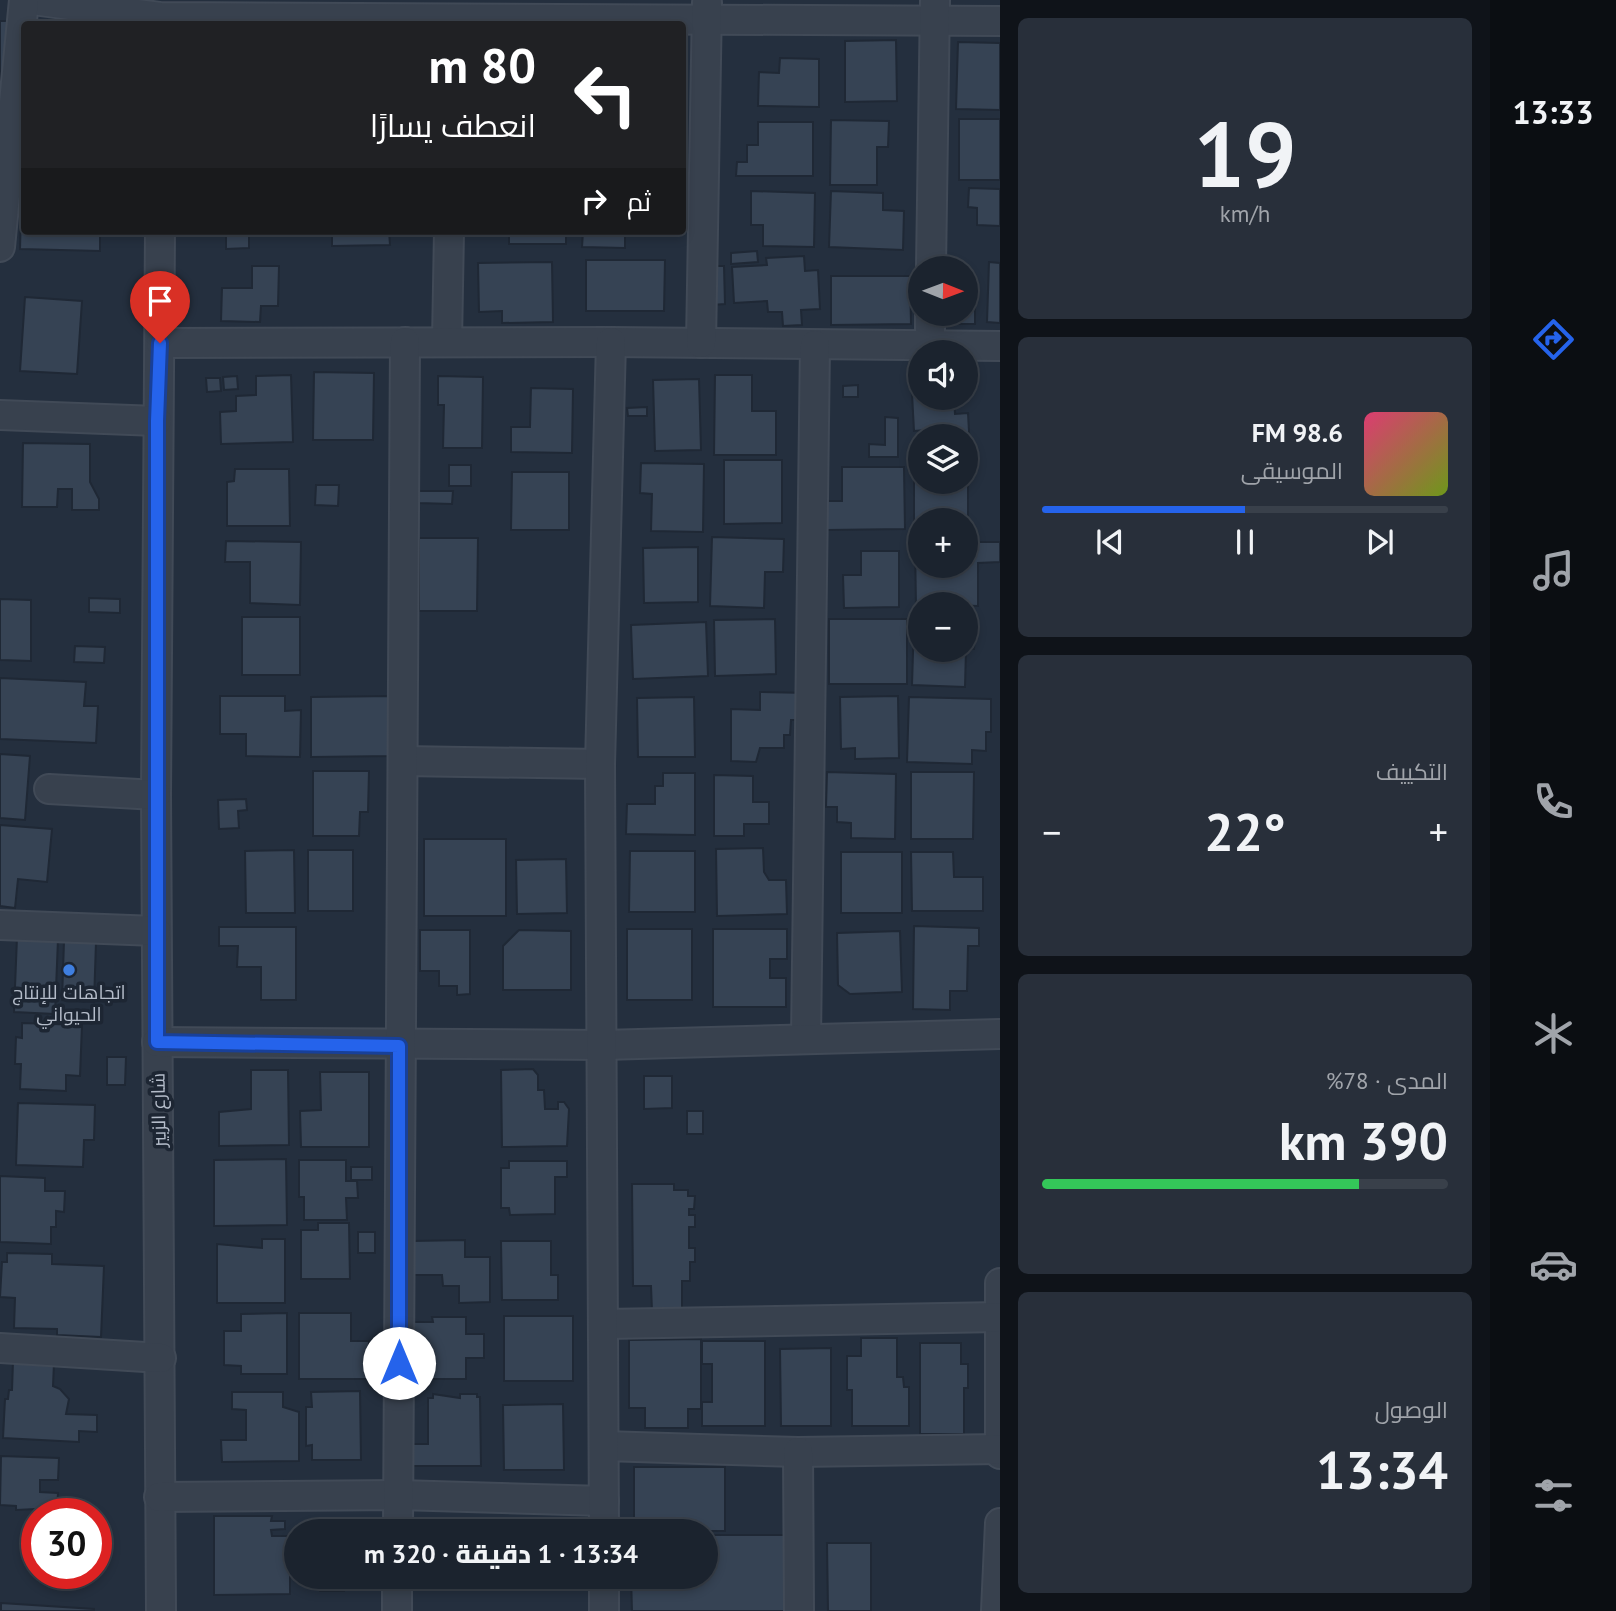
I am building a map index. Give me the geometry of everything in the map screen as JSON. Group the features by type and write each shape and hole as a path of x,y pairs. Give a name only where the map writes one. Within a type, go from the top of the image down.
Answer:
{"street":[{"path":"22,21 24,0"},
{"path":"33,0 160,14 451,15 707,9 935,10 1000,21"},
{"path":"701,343 707,9"},
{"path":"931,256 935,10"},
{"path":"0,247 21,31"},
{"name":"شارع الزبير","path":"160,235 156,931 161,1611"},
{"path":"447,342 449,235"},
{"path":"604,1519 600,764 611,341"},
{"path":"160,343 611,341 908,345"},
{"path":"398,1519 405,342"},
{"path":"806,1039 815,345"},
{"path":"978,346 1000,346"},
{"path":"0,415 157,421"},
{"path":"403,761 600,764"},
{"path":"49,789 156,796"},
{"path":"0,925 156,931"},
{"path":"157,1042 399,1046 603,1045 1000,1034"},
{"path":"604,1446 798,1452 1000,1452 1000,1283"},
{"path":"605,1324 1000,1317"},
{"path":"0,1349 161,1358"},
{"path":"798,1452 799,1611"},
{"path":"159,1497 399,1495 604,1501"},
{"path":"996,1611 1000,1523"},
{"path":"397,1589 397,1611"},
{"path":"604,1589 604,1611"}],"building":[{"path":"0,21 11,21 0,104"},
{"path":"896,40 897,101 845,102 845,41"},
{"path":"958,42 1000,43 1000,110 956,109"},
{"path":"780,58 819,59 819,107 758,106 759,72 779,73"},
{"path":"959,119 1000,119 1000,180 959,180"},
{"path":"831,120 889,121 888,147 877,147 877,185 830,185"},
{"path":"758,122 813,122 813,176 736,176 737,162 747,162 747,145 758,145"},
{"path":"969,188 1000,189 1000,226 977,225 977,208 968,207"},
{"path":"751,191 815,193 814,247 763,246 763,225 751,225"},
{"path":"831,191 883,193 883,210 904,211 903,250 829,247"},
{"path":"21,212 21,235 100,235 100,251 20,249"},
{"path":"226,235 249,235 249,248 226,249"},
{"path":"332,235 389,235 390,245 332,246"},
{"path":"509,235 566,235 566,244 509,244"},
{"path":"583,235 625,235 625,248 582,247"},
{"path":"757,251 758,262 731,264 731,253"},
{"path":"804,256 805,271 818,270 820,309 801,310 802,325 783,326 782,312 768,312 767,301 734,303 732,267 767,265 766,258"},
{"path":"586,260 665,260 664,311 586,311"},
{"path":"552,262 553,322 502,323 502,311 479,312 478,263"},
{"path":"989,262 1000,263 1000,323 987,322"},
{"path":"252,266 279,266 278,306 261,306 260,322 221,321 222,288 252,288"},
{"path":"712,266 724,266 725,304 712,305"},
{"path":"831,276 908,276 908,324 831,325"},
{"path":"25,297 82,301 77,374 20,371"},
{"path":"314,372 374,373 373,440 313,440"},
{"path":"291,375 293,442 221,444 220,412 236,411 236,396 256,395 256,376"},
{"path":"715,375 752,375 752,411 776,411 776,455 714,455"},
{"path":"237,376 238,389 224,390 223,377"},
{"path":"438,376 483,377 482,448 443,448 444,405 438,405"},
{"path":"206,378 220,378 221,391 207,392"},
{"path":"699,379 701,450 655,451 653,380"},
{"path":"858,385 858,397 843,397 843,386"},
{"path":"531,388 573,389 572,453 511,452 511,427 530,427"},
{"path":"647,407 647,416 628,416 627,408"},
{"path":"913,410 955,410 955,414 968,413 969,424 914,424"},
{"path":"885,417 898,418 898,457 869,457 869,444 885,445"},
{"path":"23,443 90,444 90,482 99,499 99,510 72,510 72,489 58,489 57,507 22,507"},
{"path":"724,460 782,460 782,523 724,524"},
{"path":"641,463 704,464 703,532 651,531 652,494 640,493"},
{"path":"449,465 471,465 471,486 449,486"},
{"path":"842,467 904,467 905,529 827,530 827,501 842,501"},
{"path":"235,469 289,469 290,526 227,526 227,482 234,481"},
{"path":"512,472 569,472 569,530 511,530"},
{"path":"316,485 339,485 338,506 315,505"},
{"path":"418,491 453,491 452,504 418,503"},
{"path":"914,494 968,494 968,508 914,508"},
{"path":"712,537 784,539 783,572 765,572 764,608 710,606"},
{"path":"419,538 478,538 477,611 419,611"},
{"path":"226,541 301,542 300,605 250,603 250,562 225,562"},
{"path":"978,542 1000,542 1000,562 978,563"},
{"path":"698,547 698,602 644,603 643,548"},
{"path":"861,551 899,551 899,607 844,608 843,575 861,575"},
{"path":"916,578 978,578 978,592 916,592"},
{"path":"89,598 120,599 120,613 89,612"},
{"path":"0,599 31,600 31,661 0,660"},
{"path":"242,617 300,617 300,675 242,675"},
{"path":"775,619 776,674 715,676 714,620"},
{"path":"829,619 907,619 907,684 829,684"},
{"path":"706,622 708,676 633,679 631,625"},
{"path":"75,646 105,647 104,663 74,662"},
{"path":"913,662 966,662 965,687 912,685"},
{"path":"0,678 86,682 84,706 98,706 96,743 0,739"},
{"path":"760,692 808,693 808,720 791,720 790,735 784,735 784,748 760,748 756,762 731,761 731,709 760,710"},
{"path":"220,696 285,696 285,711 301,710 300,757 246,756 246,734 220,734"},
{"path":"394,696 394,756 311,757 311,697"},
{"path":"898,696 899,758 855,759 855,748 841,749 840,697"},
{"path":"694,697 695,757 638,757 637,698"},
{"path":"909,697 991,699 991,732 986,732 986,751 972,750 972,764 907,762"},
{"path":"0,754 30,756 25,820 0,818"},
{"path":"313,771 369,771 368,812 360,812 359,836 313,836"},
{"path":"827,772 896,774 895,839 851,838 851,823 837,822 837,807 826,807"},
{"path":"911,772 974,772 973,839 911,839"},
{"path":"663,773 695,773 695,835 626,834 627,804 655,804 655,786 663,786"},
{"path":"714,775 753,776 753,802 769,802 769,824 744,824 744,836 714,836"},
{"path":"246,799 247,810 238,811 239,828 219,829 218,800"},
{"path":"0,825 52,829 47,882 18,879 15,908 0,906"},
{"path":"424,839 506,839 506,916 424,916"},
{"path":"763,848 764,872 769,880 786,880 787,914 717,916 716,849"},
{"path":"294,850 295,913 246,913 245,851"},
{"path":"308,850 353,850 353,911 308,911"},
{"path":"630,851 695,851 695,912 629,912"},
{"path":"841,852 902,852 902,913 841,913"},
{"path":"911,852 953,852 954,877 983,877 983,911 912,911"},
{"path":"566,859 567,913 517,914 516,860"},
{"path":"914,926 979,928 979,946 968,946 967,991 950,991 950,1010 913,1009"},
{"path":"219,927 296,927 296,1000 261,1000 261,967 237,967 238,946 219,946"},
{"path":"627,929 692,929 692,1000 627,1000"},
{"path":"713,929 787,929 787,959 770,959 770,978 786,978 786,1007 713,1007"},
{"path":"420,930 470,930 470,994 457,995 457,986 439,986 439,971 420,971"},
{"path":"519,930 571,931 571,990 503,990 503,946"},
{"path":"900,931 902,992 850,994 838,985 837,933"},
{"path":"17,937 58,939 55,1014 14,1012"},
{"path":"64,941 96,942 94,1002 62,1000"},
{"path":"22,1023 82,1025 80,1076 66,1075 66,1091 20,1089 21,1064 15,1064 16,1037 22,1038"},
{"path":"107,1057 126,1057 125,1085 107,1085"},
{"path":"533,1069 538,1075 538,1090 544,1090 545,1109 558,1109 558,1102 564,1102 569,1109 567,1146 502,1147 501,1070"},
{"path":"251,1070 288,1070 289,1145 219,1146 219,1112 251,1109"},
{"path":"320,1072 369,1072 369,1147 301,1147 300,1111 321,1110"},
{"path":"644,1076 672,1076 672,1108 644,1109"},
{"path":"18,1103 95,1105 94,1140 84,1140 83,1167 16,1165"},
{"path":"687,1111 703,1111 703,1134 687,1134"},
{"path":"286,1159 287,1225 214,1226 214,1160"},
{"path":"299,1160 346,1160 346,1181 357,1181 358,1198 346,1198 347,1220 304,1220 304,1197 299,1197"},
{"path":"509,1161 567,1161 567,1177 555,1177 555,1214 510,1215 509,1208 501,1208 501,1168 509,1168"},
{"path":"351,1167 372,1167 372,1180 351,1180"},
{"path":"0,1176 45,1178 45,1191 65,1191 64,1212 56,1211 56,1227 51,1227 51,1244 0,1242"},
{"path":"632,1184 674,1184 674,1190 688,1190 688,1196 695,1196 694,1209 689,1209 689,1215 695,1215 695,1227 689,1227 689,1248 695,1248 695,1262 690,1262 690,1281 682,1281 682,1311 652,1311 651,1286 633,1286"},
{"path":"318,1223 349,1223 350,1279 301,1279 301,1230 318,1230"},
{"path":"358,1232 375,1232 375,1253 358,1253"},
{"path":"262,1239 285,1239 285,1303 217,1303 217,1244 262,1248"},
{"path":"465,1240 465,1257 490,1257 490,1302 459,1303 459,1286 443,1286 442,1275 412,1275 412,1241"},
{"path":"501,1241 551,1241 551,1275 558,1275 558,1300 502,1300"},
{"path":"7,1253 52,1254 52,1264 104,1266 101,1337 57,1335 57,1329 14,1328 15,1298 0,1297 2,1262 7,1262"},
{"path":"287,1313 287,1374 241,1374 241,1366 224,1365 224,1331 241,1331 241,1314"},
{"path":"299,1313 351,1313 351,1341 369,1341 369,1379 299,1379"},
{"path":"504,1316 573,1316 573,1381 504,1381"},
{"path":"432,1317 466,1317 466,1334 484,1334 484,1358 466,1358 466,1379 414,1379 414,1322 433,1322"},
{"path":"861,1338 897,1338 897,1377 903,1377 904,1387 909,1387 909,1426 852,1426 852,1390 847,1390 847,1356 861,1356"},
{"path":"701,1339 701,1409 688,1409 688,1428 645,1428 645,1408 629,1408 629,1340"},
{"path":"702,1341 765,1341 765,1426 702,1426 702,1402 712,1402 712,1364 702,1364"},
{"path":"920,1343 961,1343 961,1364 968,1364 968,1388 964,1388 964,1434 920,1434"},
{"path":"831,1348 831,1426 781,1426 780,1349"},
{"path":"13,1361 54,1363 53,1386 69,1399 66,1414 97,1415 97,1432 79,1431 79,1442 3,1438 5,1399 8,1399 9,1390 12,1390"},
{"path":"360,1391 361,1460 312,1460 312,1445 306,1446 306,1407 312,1407 311,1392"},
{"path":"232,1392 283,1392 283,1407 299,1412 299,1461 222,1462 221,1440 246,1440 246,1410 232,1409"},
{"path":"433,1394 460,1398 460,1394 477,1394 477,1397 480,1397 481,1466 413,1466 413,1444 428,1444 428,1398 433,1398"},
{"path":"563,1404 564,1470 504,1470 503,1405"},
{"path":"1,1456 59,1458 58,1480 40,1480 40,1492 58,1493 58,1498 21,1498 21,1510 16,1510 16,1506 0,1505"},
{"path":"634,1467 725,1467 725,1531 718,1531 718,1519 634,1519"},
{"path":"214,1516 272,1516 271,1521 284,1521 284,1529 271,1530 272,1536 284,1536 284,1589 290,1589 290,1594 214,1595"},
{"path":"718,1535 784,1535 784,1611 632,1611 631,1589 718,1589"},
{"path":"827,1543 871,1543 871,1611 828,1611"},
{"path":"320,1589 344,1589 344,1591"},
{"path":"1,1603 94,1609 94,1611 1,1611"}],"place":[{"name":"اتجاهات للإنتاج الحيواني","path":"69,970"}],"route":[{"path":"160,343 157,421 157,1042 399,1046 399,1363"}]}
